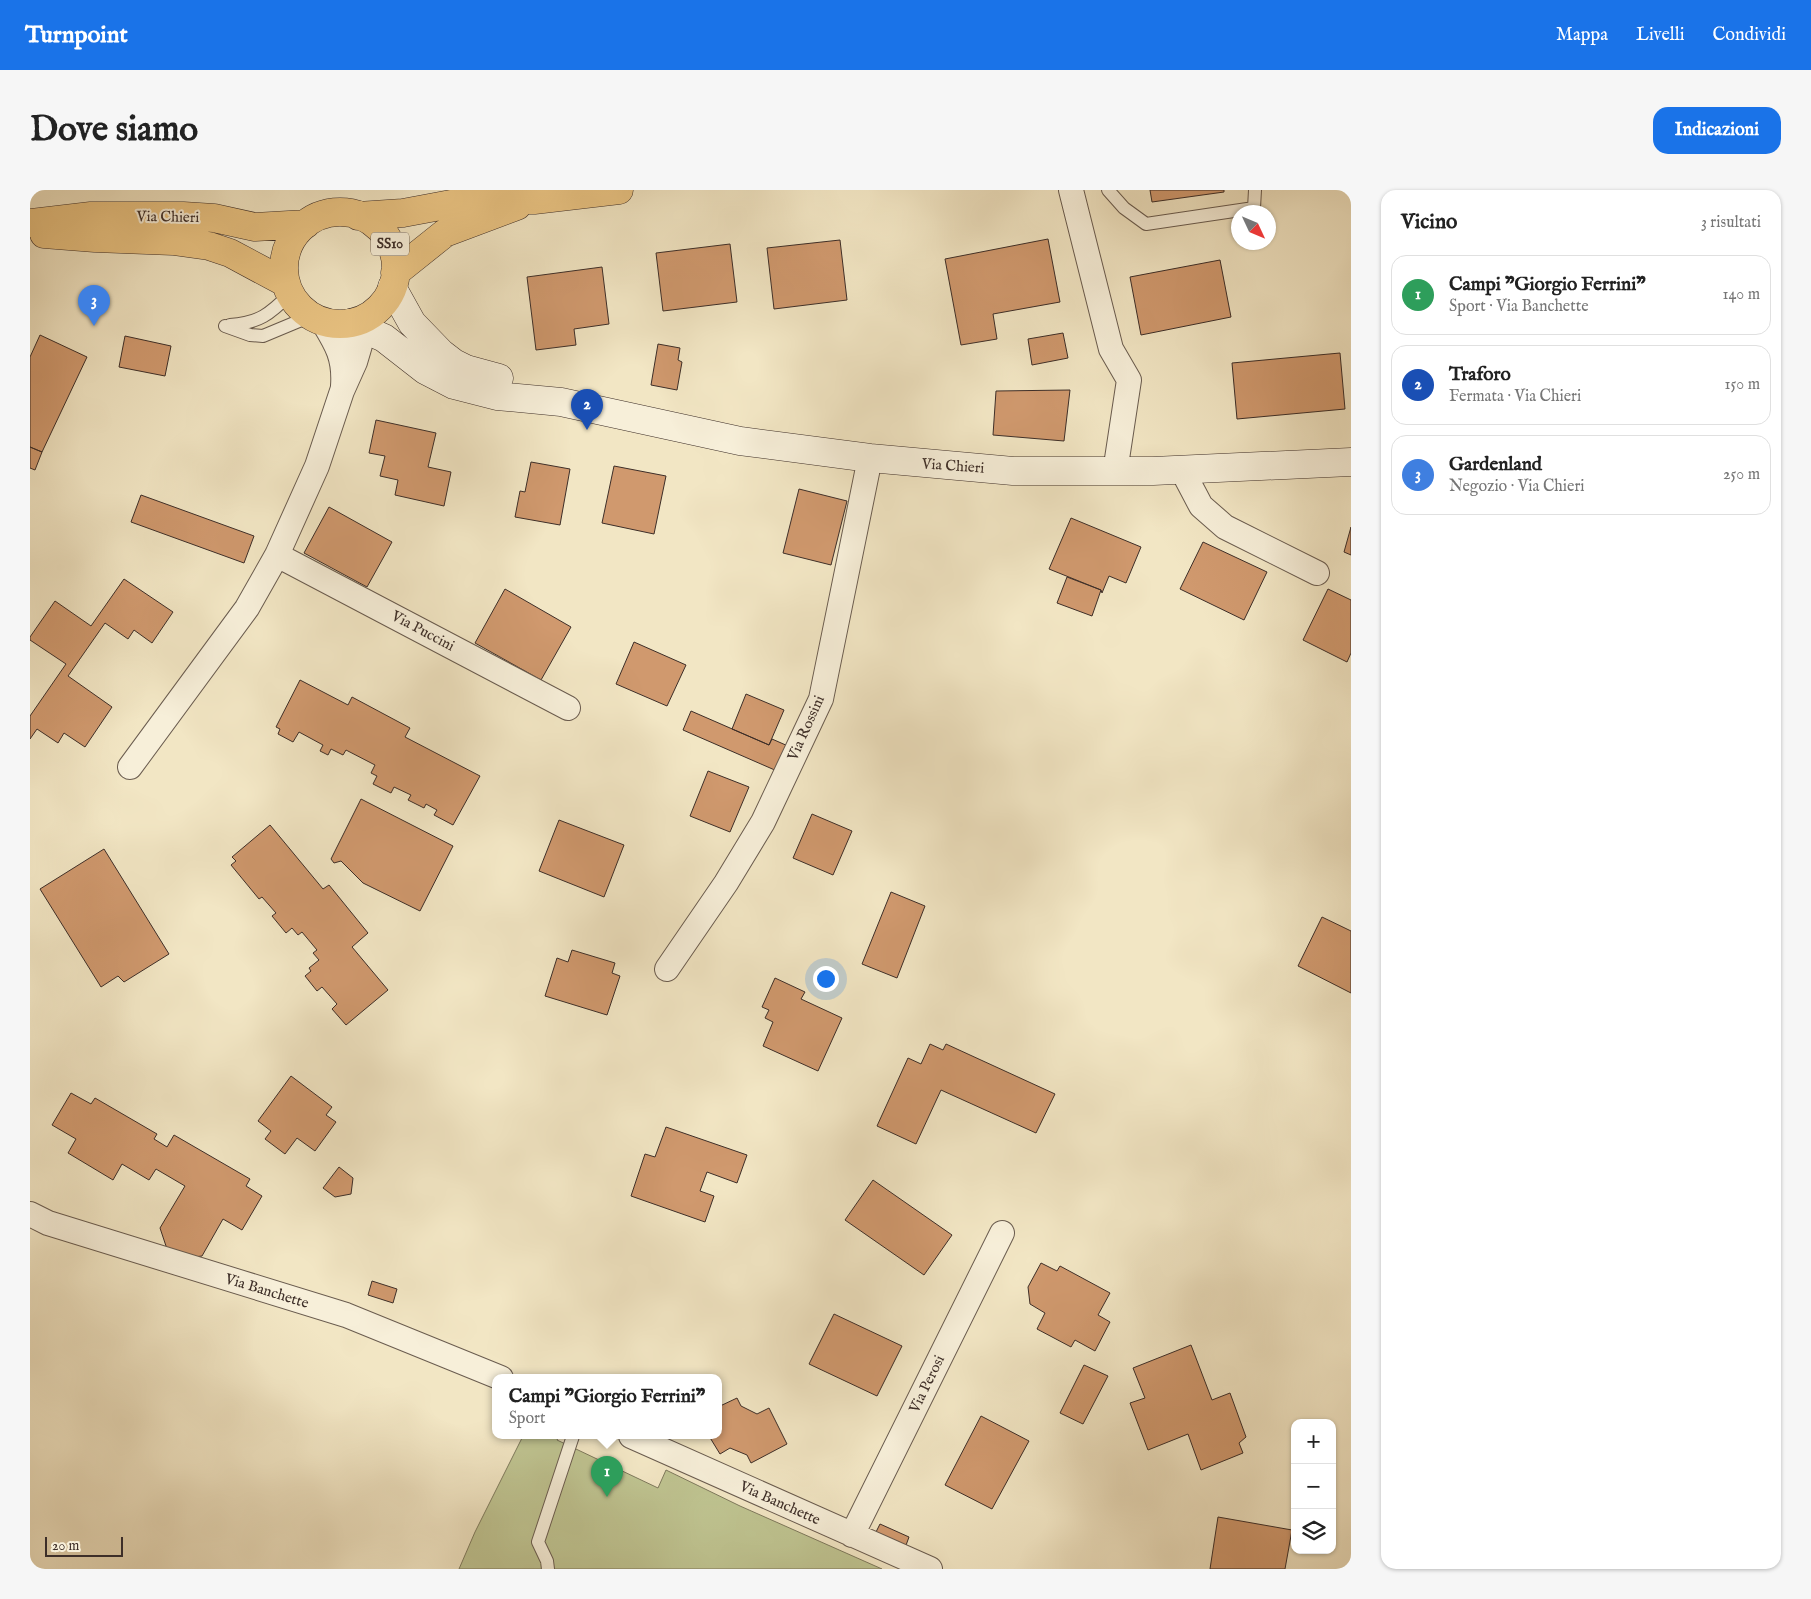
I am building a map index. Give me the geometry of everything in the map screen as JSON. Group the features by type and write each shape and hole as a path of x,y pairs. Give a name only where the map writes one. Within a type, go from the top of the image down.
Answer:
{"main road":[{"path":"358,216 401,214 478,199 534,200 619,190"},
{"path":"288,288 301,308 317,319 336,324 350,323 365,318 380,306 394,280 445,233 534,200"},
{"name":"SS10","path":"288,288 284,264 288,247 293,237 306,224 318,216 332,213 346,213 358,216 372,222 383,232 389,242 395,262 394,280"},
{"name":"Via Chieri","path":"30,223 91,216 183,216 214,218 255,227 306,224"},
{"name":"Via Chieri","path":"30,233 173,241 208,246 230,253 288,288"},
{"name":"Via Chieri","path":"394,280 412,323 454,364 501,378 561,402"},
{"name":"Via Chieri","path":"350,323 384,338 425,370 454,385 497,396 561,402 740,441 870,458 1014,470 1115,472 1351,462"}],"street":[{"path":"1071,190 1110,350 1129,380 1115,472"},
{"path":"317,319 337,345 342,362 342,390"},
{"path":"130,767 247,608 277,555 317,466 342,390 355,362 360,344 350,323"},
{"name":"Via Rossini","path":"667,969 726,883 763,822 821,699 870,458"},
{"path":"1182,470 1201,506 1225,527 1318,573"},
{"name":"Via Puccini","path":"277,555 568,708"},
{"name":"Via Banchette","path":"30,1214 48,1224 346,1315 492,1375"},
{"name":"Via Perosi","path":"852,1535 1002,1233"},
{"name":"Via Banchette","path":"638,1439 930,1569"}],"lane":[{"path":"1108,190 1124,208 1146,224 1254,208 1255,190"},
{"path":"288,288 274,311 261,319 246,324 225,326 250,335 263,336 317,319"},
{"path":"548,1569 538,1542 572,1439"}],"green space":[{"path":"522,1439 558,1439 658,1488 666,1470 740,1506 882,1569 459,1569 475,1532"}],"building":[{"path":"1150,190 1224,190 1224,192 1152,202"},
{"path":"1048,239 1060,302 993,314 997,339 961,345 945,259"},
{"path":"840,240 847,300 774,309 767,248"},
{"path":"730,244 737,302 663,311 656,253"},
{"path":"1220,260 1231,317 1141,335 1130,277"},
{"path":"602,267 609,324 574,329 576,345 536,350 527,277"},
{"path":"1063,333 1068,358 1032,365 1028,339"},
{"path":"40,335 87,357 42,452 30,447 30,357"},
{"path":"125,336 171,346 165,376 119,367"},
{"path":"658,344 680,348 678,360 682,362 677,390 651,385"},
{"path":"1340,353 1345,409 1237,419 1232,363"},
{"path":"1070,390 1064,441 993,435 996,391"},
{"path":"376,420 436,433 428,467 451,472 444,506 395,495 398,480 380,476 385,456 369,453"},
{"path":"30,447 42,452 35,470 30,468"},
{"path":"531,462 570,469 560,525 515,517 520,491 525,492"},
{"path":"614,466 666,476 654,534 602,523"},
{"path":"799,489 847,501 831,565 783,553"},
{"path":"141,495 254,536 244,563 131,522"},
{"path":"329,507 392,542 367,587 304,553"},
{"path":"1071,518 1141,547 1126,583 1109,576 1102,593 1101,590 1049,569"},
{"path":"1351,527 1351,555 1344,552"},
{"path":"1203,542 1267,572 1244,620 1180,589"},
{"path":"1067,577 1101,590 1092,616 1057,603"},
{"path":"124,579 173,612 152,643 134,630 128,639 105,623 68,676 112,707 85,747 64,733 58,743 37,729 30,739 30,716 66,664 30,640 30,637 55,601 91,626"},
{"path":"505,589 571,627 541,680 475,643"},
{"path":"1328,589 1351,600 1351,653 1347,662 1303,640"},
{"path":"634,642 686,665 667,706 616,684"},
{"path":"300,680 348,705 352,697 410,728 405,737 480,776 453,825 434,815 437,810 426,804 424,808 408,800 411,795 394,787 391,793 373,784 377,776 371,773 375,765 346,750 343,755 331,749 328,755 320,751 323,745 299,732 293,742 278,734 280,729 276,727"},
{"path":"746,694 784,710 769,745 732,729"},
{"path":"691,711 769,745 772,739 788,746 777,771 683,730"},
{"path":"708,771 749,787 730,832 690,816"},
{"path":"361,799 453,846 420,911 363,883 341,861 334,863 331,859"},
{"path":"812,814 852,831 833,875 793,858"},
{"path":"559,820 624,845 604,897 539,871"},
{"path":"270,825 323,889 329,885 368,933 352,947 388,990 346,1025 332,1009 337,1004 322,987 317,991 305,976 311,971 309,968 319,960 313,953 317,950 302,932 298,935 292,928 286,933 272,916 276,913 262,897 259,899 231,865 236,861 232,857"},
{"path":"104,849 169,954 124,982 118,976 101,987 40,889"},
{"path":"891,892 925,906 897,978 862,964"},
{"path":"1322,917 1351,931 1351,993 1298,966"},
{"path":"572,950 615,963 612,973 620,976 607,1015 545,996 557,958 568,962"},
{"path":"775,978 805,992 801,999 842,1018 818,1071 763,1046 773,1022 765,1018 769,1010 762,1007"},
{"path":"930,1044 943,1050 946,1044 1055,1094 1036,1133 941,1090 916,1144 877,1126 908,1058 921,1064"},
{"path":"291,1076 332,1107 326,1115 336,1122 315,1151 297,1138 285,1154 265,1139 271,1131 258,1121"},
{"path":"71,1093 91,1104 95,1098 157,1134 154,1139 167,1147 174,1135 250,1179 246,1186 262,1196 242,1230 223,1219 202,1256 194,1257 167,1249 160,1228 185,1186 156,1169 149,1180 122,1164 113,1180 68,1153 76,1139 52,1125"},
{"path":"666,1127 747,1155 737,1183 707,1172 700,1191 714,1196 705,1222 631,1196 645,1154 655,1157"},
{"path":"339,1167 353,1178 351,1194 335,1197 323,1188"},
{"path":"873,1180 952,1235 924,1275 845,1220"},
{"path":"1041,1263 1057,1271 1060,1266 1110,1293 1098,1315 1110,1322 1095,1351 1075,1340 1071,1347 1037,1329 1045,1313 1030,1304 1028,1287"},
{"path":"372,1281 397,1289 393,1303 368,1295"},
{"path":"834,1314 902,1346 877,1396 809,1364"},
{"path":"1191,1345 1212,1400 1230,1393 1246,1437 1239,1443 1243,1453 1201,1470 1188,1434 1148,1450 1130,1403 1145,1398 1133,1368"},
{"path":"1084,1365 1108,1376 1083,1424 1060,1413"},
{"path":"737,1398 741,1406 757,1414 769,1408 787,1444 751,1463 747,1455 730,1448 720,1454 711,1439 722,1439 722,1405"},
{"path":"981,1416 1029,1441 992,1509 945,1485"},
{"path":"1218,1517 1291,1530 1285,1569 1210,1569"},
{"path":"880,1524 909,1537 905,1548 875,1534"}],"place":[{"name":"Gardenland","path":"94,326"},
{"name":"Traforo","path":"587,430"},
{"name":"Campi \"Giorgio Ferrini\"","path":"607,1497"}]}
